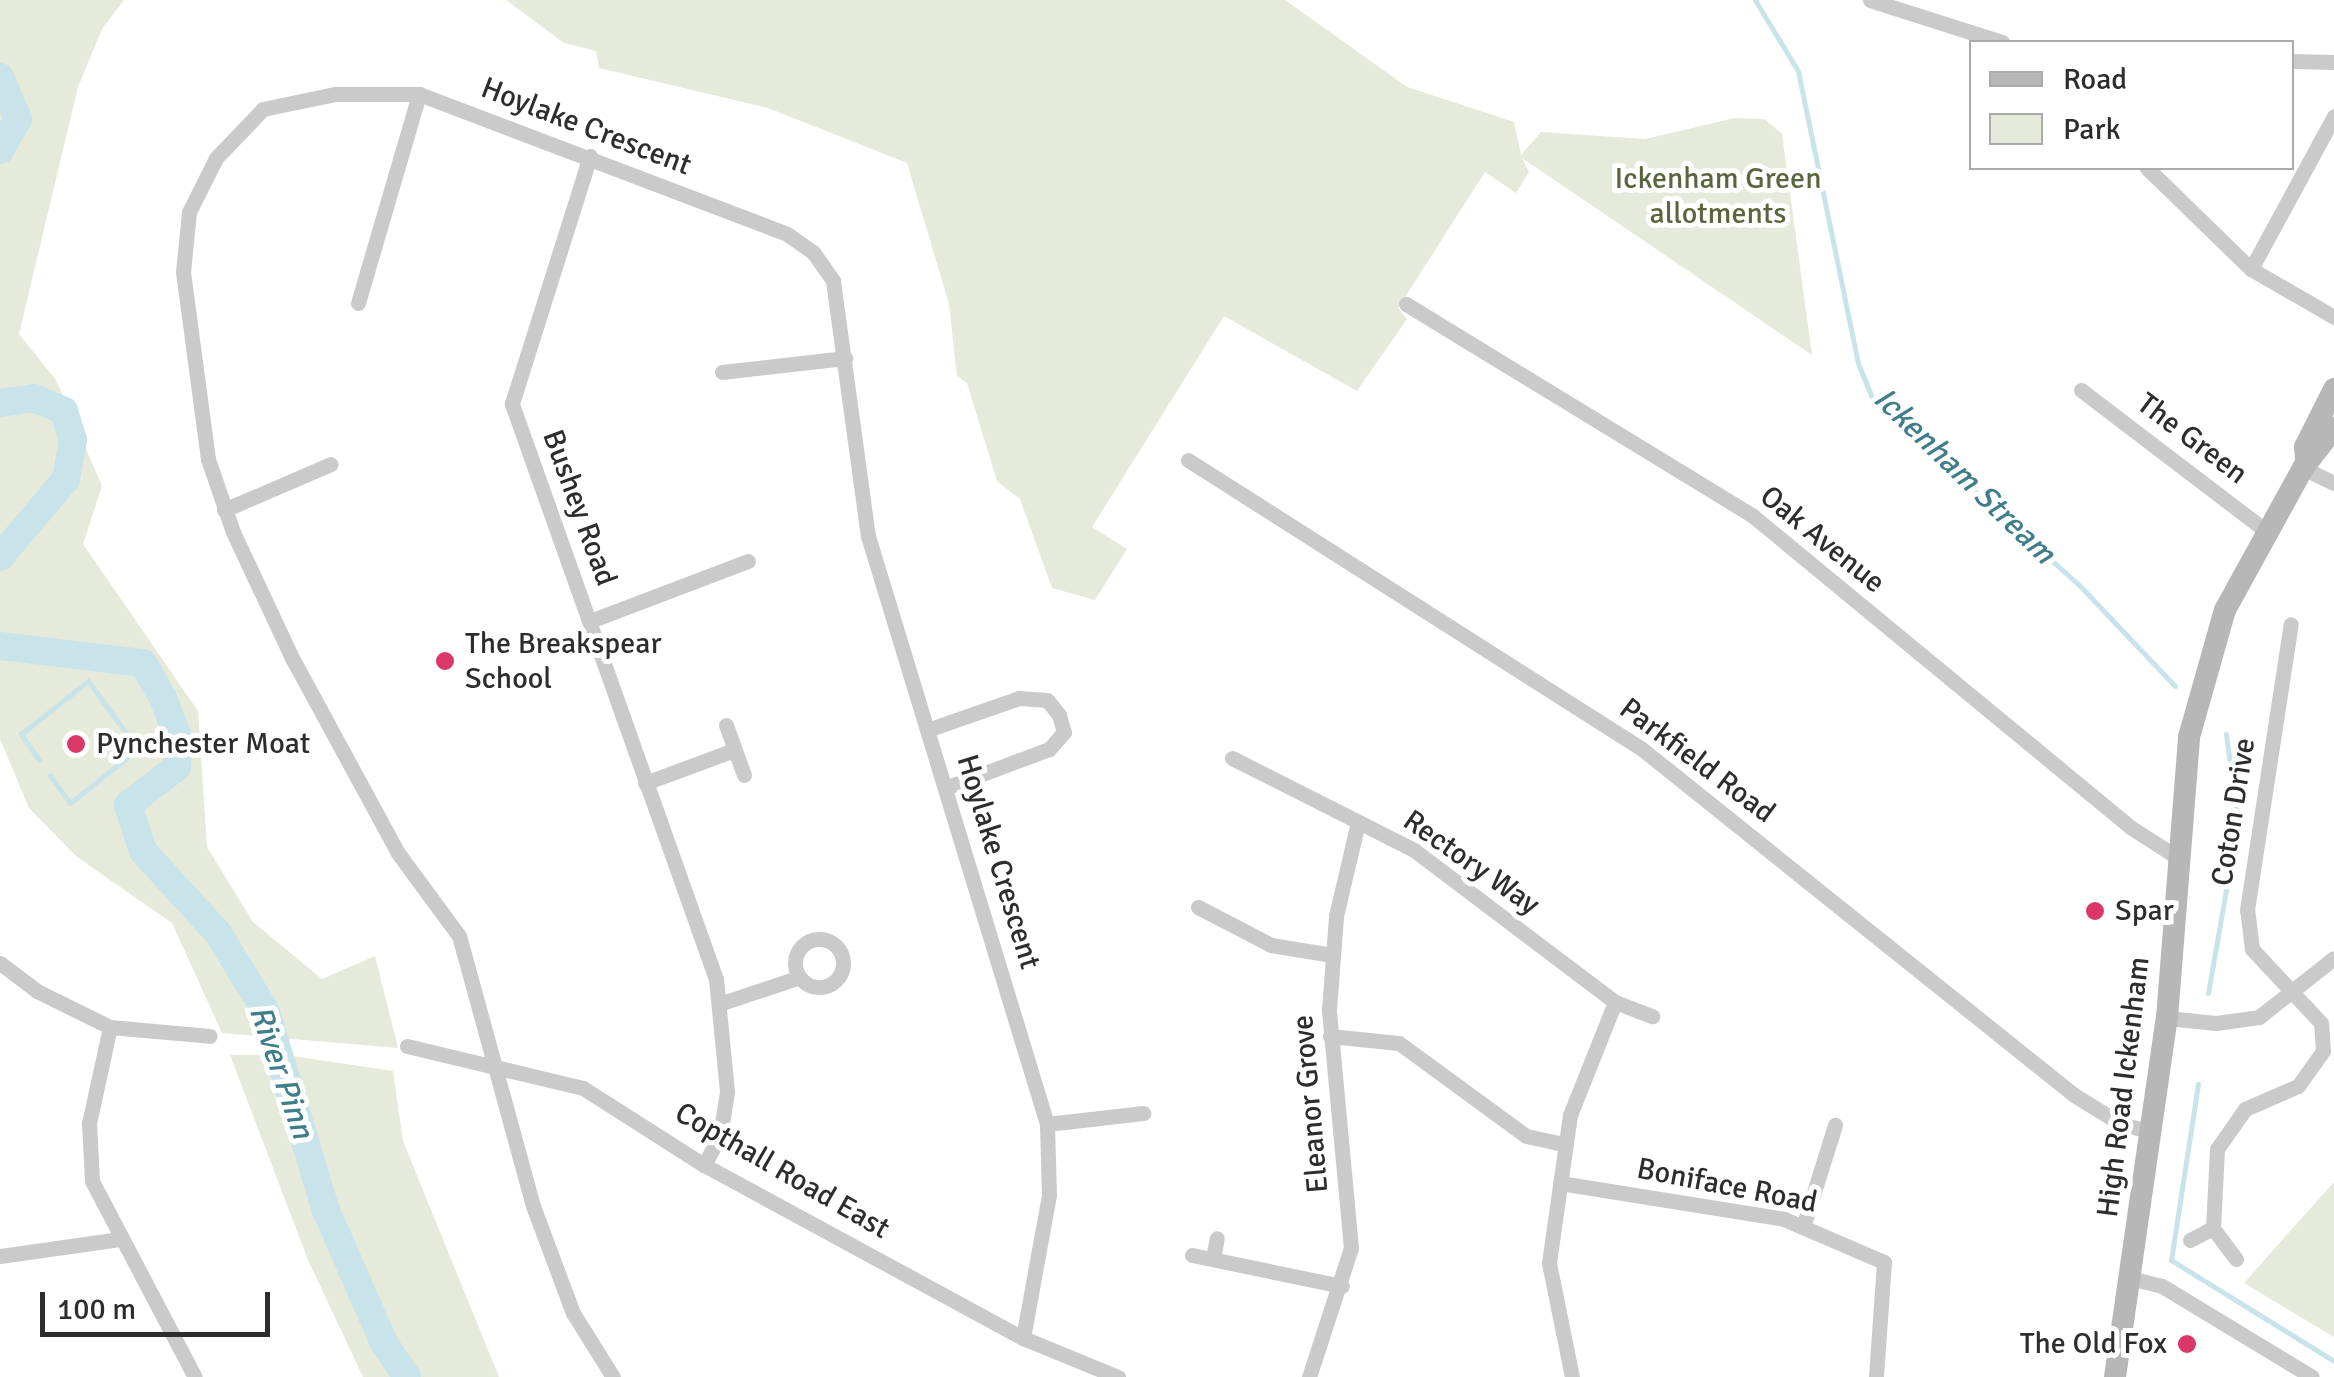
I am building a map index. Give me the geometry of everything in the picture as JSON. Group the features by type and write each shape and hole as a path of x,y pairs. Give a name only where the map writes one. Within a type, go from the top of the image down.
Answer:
{"main road":[{"name":"High Road Ickenham","path":"2303,468 2305,447 2334,389"},
{"name":"High Road Ickenham","path":"2115,1377 2167,1018 2189,737 2225,610 2303,468 2334,428"}],"street":[{"path":"1870,0 1996,40"},
{"path":"2294,61 2334,62"},
{"name":"Hoylake Crescent","path":"613,1377 573,1313 554,1264 460,936 398,853 294,660 224,510 208,459 190,347 183,272 189,212 216,158 263,109 336,94 419,94 787,234 812,252 833,281 868,536 930,728 1047,1124 1050,1195 1024,1338"},
{"path":"358,303 419,94"},
{"path":"2251,269 2334,116"},
{"name":"Bushey Road","path":"590,156 512,404 716,979 726,1092 720,1136 704,1164"},
{"path":"2150,170 2251,269 2334,317"},
{"name":"Oak Avenue","path":"1406,304 1754,516 2130,827 2177,857"},
{"path":"722,372 844,358"},
{"name":"The Green","path":"2081,390 2269,532"},
{"name":"Parkfield Road","path":"1188,460 1642,749 2074,1096 2122,1125 2151,1132"},
{"path":"224,510 330,464"},
{"path":"2303,468 2334,483"},
{"path":"590,621 748,561"},
{"name":"Coton Drive","path":"2213,1228 2217,1148 2245,1110 2298,1086 2323,1050 2320,1022 2252,949 2247,910 2291,624"},
{"path":"930,728 1020,698 1047,700 1059,715 1064,732 1049,750 948,788"},
{"path":"726,725 744,775"},
{"path":"645,783 734,750"},
{"name":"Rectory Way","path":"1232,758 1441,867 1615,1002 1652,1016"},
{"name":"Eleanor Grove","path":"1309,1377 1342,1286 1352,1238 1330,1036 1332,955 1358,822"},
{"path":"1198,907 1271,945 1332,955"},
{"path":"2167,1018 2216,1023 2259,1018 2334,958"},
{"path":"0,963 37,991 110,1027 210,1036"},
{"path":"718,1004 800,977"},
{"path":"1572,1377 1549,1272 1564,1144 1615,1002"},
{"path":"110,1027 88,1152 96,1194 195,1377"},
{"path":"1330,1036 1399,1042 1526,1136 1564,1144"},
{"name":"Copthall Road East","path":"407,1046 600,1096 704,1164 1024,1338 1118,1377"},
{"path":"1047,1124 1143,1113"},
{"path":"1804,1224 1835,1125"},
{"name":"Boniface Road","path":"1560,1183 1804,1224 1884,1262 1876,1377"},
{"path":"2190,1240 2213,1228 2236,1259"},
{"path":"1213,1258 1217,1238"},
{"path":"0,1256 120,1240"},
{"path":"1192,1255 1342,1286"},
{"path":"2130,1278 2162,1286 2312,1377"}],"green space":[{"path":"0,0 124,0 102,29 78,87 19,334 56,380 102,486 83,544 198,711 207,847 253,922 322,979 375,956 398,1048 222,1033 172,923 77,857 29,808 0,739"},
{"name":"Ickenham Green allotments","path":"506,0 1285,0 1407,87 1514,122 1521,155 1541,132 1645,139 1735,118 1764,119 1782,134 1812,355 1522,158 1529,172 1516,193 1485,172 1398,308 1407,319 1357,391 1224,316 1092,527 1127,549 1095,600 1052,588 1020,499 997,481 967,383 957,376 949,304 907,163 768,108 599,68 596,51 564,43"},
{"path":"230,1055 286,1055 393,1071 403,1141 499,1377 363,1377 308,1260"},
{"path":"2334,1182 2334,1337 2244,1283"}],"waterway":[{"name":"Ickenham Stream","path":"1755,0 1798,71 1858,363 1872,398 2082,588 2175,686"},
{"name":"River Pinn","path":"0,77 18,119 0,150"},
{"name":"River Pinn","path":"0,403 34,398 64,411 73,440 66,479 0,557"},
{"name":"River Pinn","path":"0,646 143,663 163,698 177,734 177,767 128,805 143,851 218,933 266,1012 325,1208 384,1343 407,1377"},
{"path":"39,760 21,734 88,681 138,749 70,803 50,775"},
{"name":"Ickenham Stream","path":"2208,993 2238,821 2226,734"},
{"name":"Ickenham Stream","path":"2198,1084 2171,1260 2334,1361"}],"place":[{"name":"The Breakspear School","path":"445,661"},
{"name":"Pynchester Moat","path":"76,744"},
{"name":"Spar","path":"2095,911"},
{"name":"The Old Fox","path":"2187,1344"}]}
